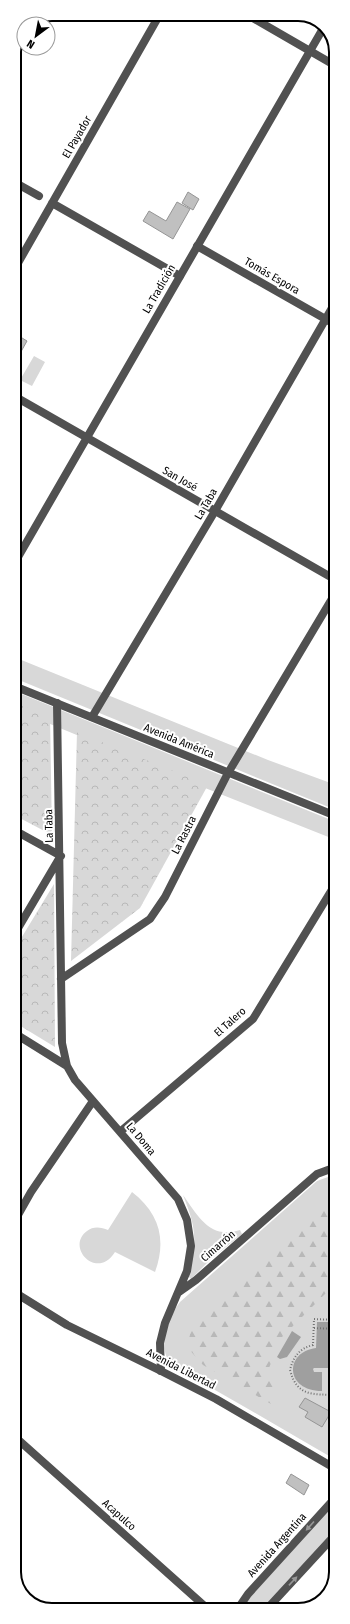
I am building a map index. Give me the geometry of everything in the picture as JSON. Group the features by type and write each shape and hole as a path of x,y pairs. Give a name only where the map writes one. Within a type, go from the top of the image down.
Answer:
{"street":[{"name":"El Payador","path":"21,258 156,21"},
{"path":"258,21 329,62"},
{"name":"La Tradición","path":"21,552 321,32"},
{"path":"21,186 39,196"},
{"path":"52,203 180,276"},
{"name":"Tomás Espora","path":"197,246 329,322"},
{"name":"La Taba","path":"92,717 329,312"},
{"name":"San José","path":"21,400 329,576"},
{"name":"La Rastra","path":"61,979 150,919 165,897 228,773 329,604"},
{"name":"Avenida América","path":"21,689 329,813"},
{"name":"La Taba","path":"21,923 61,856 57,703"},
{"path":"21,834 61,856 62,1043 67,1066"},
{"name":"El Talero","path":"121,1131 253,1019 329,894"},
{"name":"La Doma","path":"21,1037 67,1066 75,1080 121,1131 178,1199 187,1220 191,1246 186,1272 178,1292"},
{"path":"21,1210 31,1192 93,1101"},
{"name":"Cimarrón","path":"178,1292 196,1280 317,1174 329,1170"},
{"path":"161,1371 160,1344 165,1323 178,1292"},
{"name":"Avenida Libertad","path":"21,1296 67,1325 216,1399 329,1465"},
{"name":"Acapulco","path":"21,1442 201,1603"},
{"name":"Avenida Argentina","path":"242,1603 248,1594 329,1505"},
{"path":"272,1603 329,1542"}],"path":[{"path":"329,1320 314,1319 314,1345 307,1347 295,1356 290,1370 296,1385 302,1391 309,1394 329,1395"},
{"path":"314,1328 329,1329"}],"green space":[{"path":"34,356 45,362 32,386 21,380"},
{"path":"21,660 268,760 329,782 329,807 21,681"},
{"path":"21,694 329,819 329,837 195,784 21,712"},
{"path":"21,706 50,716 52,835 21,819"},
{"path":"77,732 208,785 140,908 71,961"},
{"path":"54,884 55,1047 21,1026 21,938"},
{"path":"329,1177 329,1456 215,1390 190,1378 169,1362 164,1347 164,1339 168,1323 180,1302 317,1181"},
{"path":"132,1192 149,1209 158,1228 160,1249 159,1260 155,1272 115,1252 108,1260 100,1263 92,1262 81,1252 81,1238 92,1228 108,1230"},
{"path":"183,1195 200,1218 213,1229 221,1232 240,1230 242,1234 210,1260 191,1279 188,1276 193,1253 194,1235 191,1217"},
{"path":"329,1203 329,1290 281,1338 269,1368 281,1388 271,1404 203,1365 187,1347 192,1326 320,1205"},
{"path":"329,1505 329,1542 272,1603 243,1603"}],"shaded area":[{"path":"317,1322 329,1322 329,1368 313,1369 314,1372 322,1372 322,1391 310,1389 301,1385 295,1378 293,1371 294,1363 298,1356 306,1351 316,1348"},
{"path":"292,1331 301,1337 287,1357 280,1359 277,1357"}],"building":[{"path":"188,192 199,199 193,210 182,203"},
{"path":"177,202 190,209 173,239 143,221 149,211 166,221"},
{"path":"21,337 27,341 21,352"},
{"path":"305,1398 329,1411 329,1415 322,1427 305,1417 308,1412 299,1407"},
{"path":"291,1474 309,1485 304,1495 286,1483"}]}
